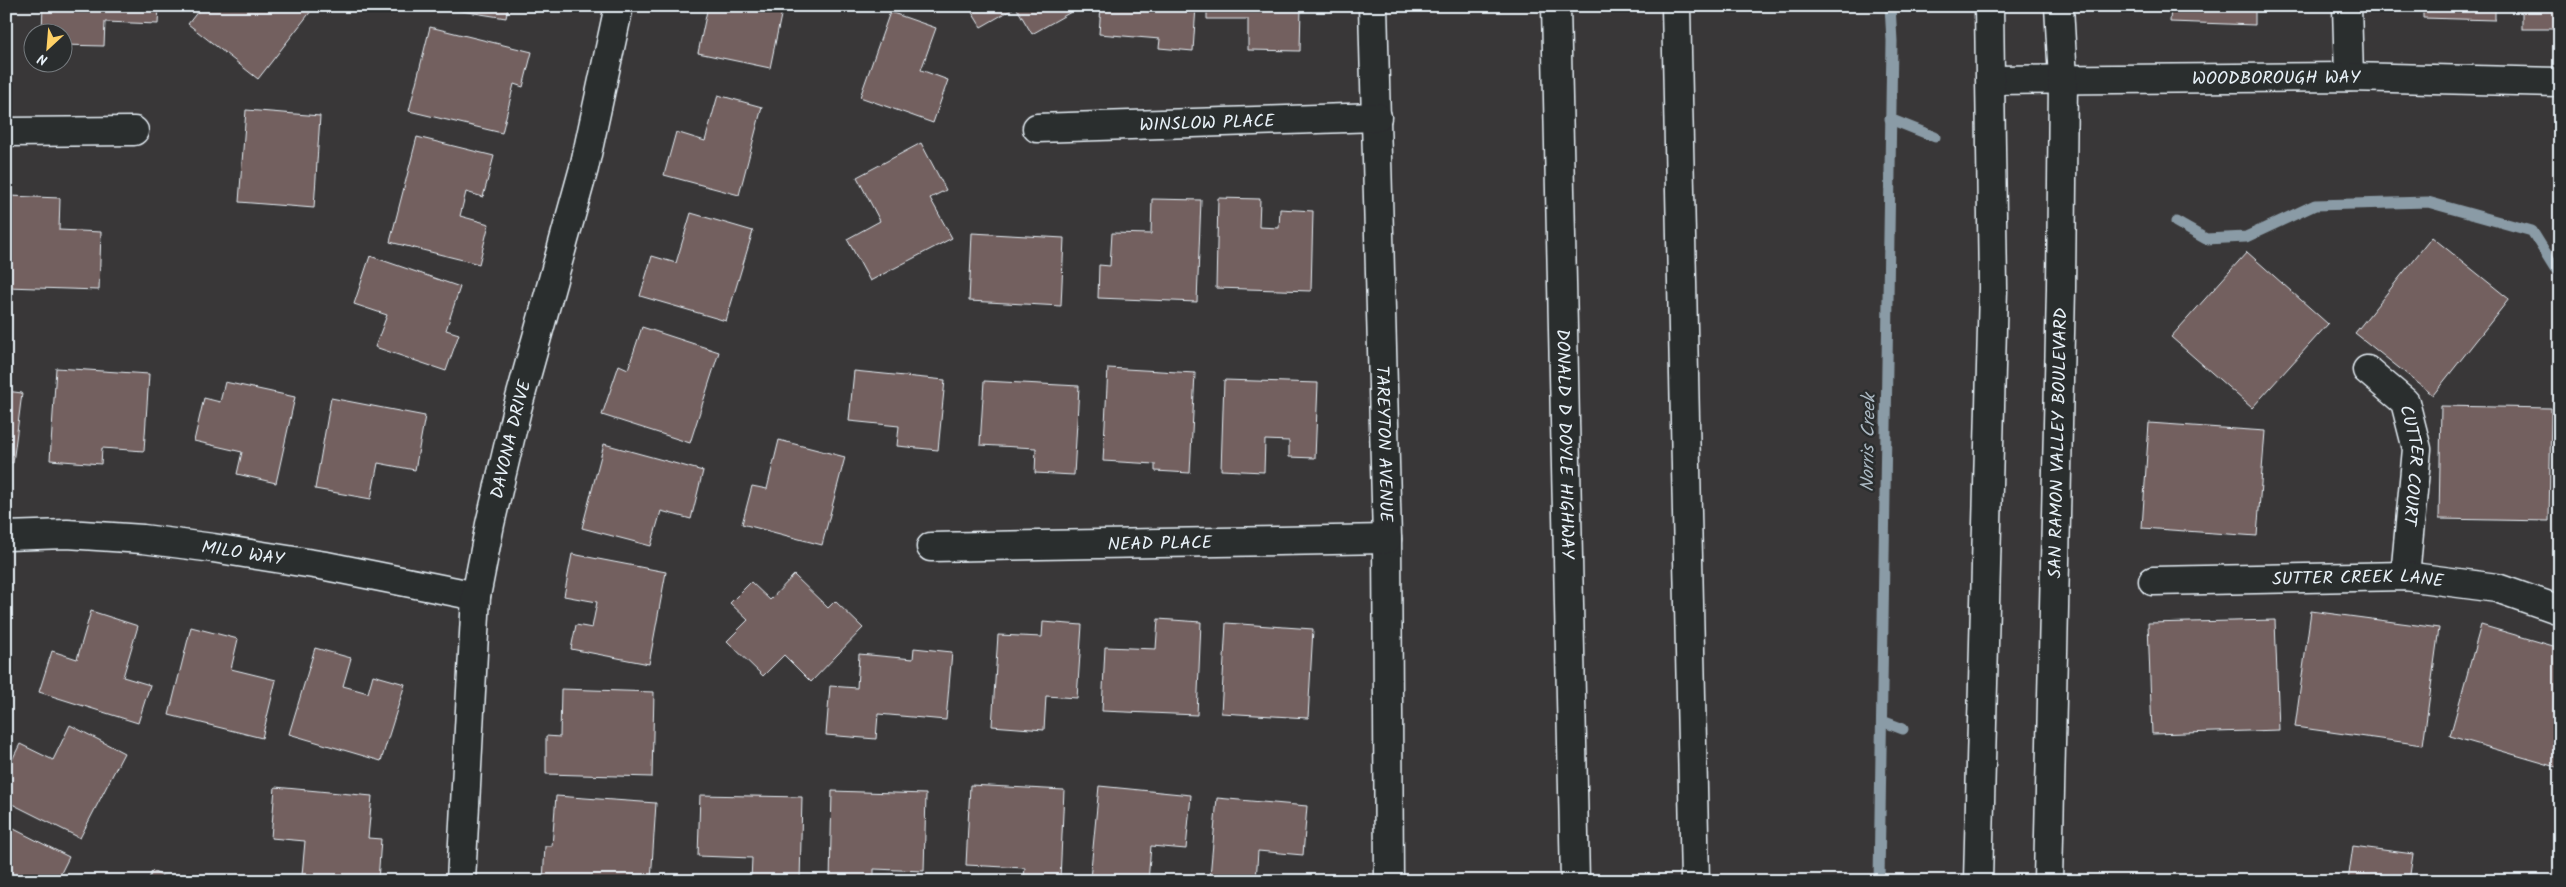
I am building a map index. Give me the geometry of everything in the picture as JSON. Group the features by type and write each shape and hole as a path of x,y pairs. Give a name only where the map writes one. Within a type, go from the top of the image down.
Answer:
{"main road":[{"name":"DAVONA DRIVE","path":"461,881 476,596 490,524 515,418 584,168 619,6"},
{"name":"TAREYTON AVENUE","path":"1373,6 1387,539 1389,881"},
{"name":"DONALD D DOYLE HIGHWAY","path":"1556,6 1575,881"},
{"path":"1676,6 1695,881"},
{"path":"1978,881 1993,288 1989,6"},
{"name":"SAN RAMON VALLEY BOULEVARD","path":"2048,881 2062,288 2063,80 2059,6"},
{"path":"2347,6 2349,77"},
{"name":"WOODBOROUGH WAY","path":"1991,80 2349,77 2560,82"},
{"name":"WINSLOW PLACE","path":"1037,128 1377,117"},
{"path":"6,132 134,131"},
{"name":"CUTTER COURT","path":"2368,370 2405,402 2417,449 2405,576"},
{"name":"MILO WAY","path":"6,536 67,534 143,539 326,566 476,596"},
{"name":"NEAD PLACE","path":"931,547 1387,539"},
{"name":"SUTTER CREEK LANE","path":"2152,581 2405,576 2497,588 2560,610"}],"building":[{"path":"6,6 11,6 6,36"},
{"path":"43,6 159,6 158,24 105,22 104,46 72,45 72,22 42,22"},
{"path":"202,6 315,6 258,79 188,24"},
{"path":"450,6 508,6 506,18 449,9"},
{"path":"708,6 783,6 770,68 698,53"},
{"path":"968,6 1068,6 1071,12 1032,34 1016,7 981,27"},
{"path":"1101,6 1196,6 1193,51 1159,48 1160,39 1099,34"},
{"path":"1207,6 1301,6 1300,51 1248,50 1248,19 1207,19"},
{"path":"2171,6 2278,6 2278,9 2255,8 2255,25 2170,22"},
{"path":"2423,6 2495,6 2495,20 2423,18"},
{"path":"2522,6 2560,6 2560,29 2522,29"},
{"path":"890,12 936,28 921,70 948,80 933,123 860,97"},
{"path":"430,27 532,52 523,87 514,84 502,133 409,111"},
{"path":"718,95 762,107 739,195 664,175 676,132 705,141"},
{"path":"246,110 320,116 314,208 239,202"},
{"path":"417,137 494,156 483,197 466,192 460,216 489,224 479,264 390,242"},
{"path":"921,143 946,190 930,198 952,238 870,281 847,239 880,221 857,177"},
{"path":"9,196 60,198 59,230 101,232 99,290 6,287"},
{"path":"1218,198 1260,199 1259,227 1279,228 1280,209 1313,211 1311,291 1216,288"},
{"path":"1152,199 1201,200 1197,302 1098,298 1099,265 1110,266 1112,233 1151,234"},
{"path":"691,213 753,231 726,321 640,296 652,256 676,263"},
{"path":"972,233 1064,238 1061,306 969,301"},
{"path":"2432,237 2509,299 2433,395 2355,333"},
{"path":"2247,252 2328,324 2252,408 2171,337"},
{"path":"370,256 460,287 446,330 459,334 446,371 375,347 387,315 354,304"},
{"path":"642,327 719,352 690,443 602,415 619,365 628,369"},
{"path":"56,368 149,374 144,451 102,448 101,464 50,460"},
{"path":"1108,368 1195,373 1190,473 1155,471 1155,464 1103,461"},
{"path":"854,371 945,380 938,450 897,446 899,426 849,421"},
{"path":"1224,380 1318,383 1315,458 1289,457 1289,441 1265,440 1264,472 1221,470"},
{"path":"984,381 1079,386 1074,475 1035,473 1036,448 980,445"},
{"path":"225,382 295,397 276,483 237,474 242,452 194,441 204,398 220,402"},
{"path":"6,391 22,393 13,463 6,462"},
{"path":"331,398 425,416 415,470 378,463 371,499 315,489"},
{"path":"2441,406 2551,408 2549,521 2439,519"},
{"path":"2149,423 2265,431 2257,536 2142,528"},
{"path":"779,440 845,457 822,545 742,524 752,486 767,489"},
{"path":"604,444 703,471 691,519 661,511 651,546 582,528"},
{"path":"572,554 666,572 649,664 571,649 576,625 592,628 597,602 564,596"},
{"path":"794,575 828,608 835,601 863,628 811,682 784,655 763,676 727,641 748,620 730,603 751,582 770,600"},
{"path":"91,611 138,626 123,677 150,685 138,723 39,692 52,651 77,659"},
{"path":"2311,611 2439,628 2423,745 2295,727"},
{"path":"1158,619 1201,622 1197,715 1102,711 1105,647 1156,649"},
{"path":"2275,620 2279,730 2152,734 2148,623"},
{"path":"1043,622 1082,625 1077,698 1046,696 1044,730 992,726 998,635 1042,637"},
{"path":"1226,623 1313,629 1308,718 1221,713"},
{"path":"2481,625 2560,648 2560,768 2450,736"},
{"path":"191,627 238,639 231,669 276,680 262,738 169,715"},
{"path":"315,648 351,658 343,686 368,693 373,675 405,684 381,761 289,734"},
{"path":"914,648 952,652 946,720 878,714 876,739 826,735 830,686 857,688 859,654 913,659"},
{"path":"561,689 654,692 652,777 546,774 546,736 560,737"},
{"path":"70,725 124,753 80,838 6,801 6,772 20,744 53,760"},
{"path":"970,785 1064,790 1060,880 1024,878 1025,868 966,865"},
{"path":"1099,786 1191,795 1186,849 1151,846 1148,881 1090,879"},
{"path":"275,787 372,796 368,838 381,839 378,881 302,875 305,841 271,838"},
{"path":"832,791 926,794 924,871 874,869 874,881 830,881"},
{"path":"700,795 802,797 800,881 751,881 752,858 698,856"},
{"path":"556,796 656,803 651,881 543,881 545,846 552,846"},
{"path":"1217,798 1307,806 1303,855 1258,851 1256,881 1210,877"},
{"path":"6,825 69,857 57,881 6,881"},
{"path":"2353,846 2413,854 2409,881 2348,881"},
{"path":"152,871 172,881 148,881"}],"waterway":[{"name":"Norris Creek","path":"1879,881 1892,41 1890,6"},
{"path":"1890,119 1935,137"},
{"path":"2176,222 2206,239 2246,237 2315,205 2428,202 2532,231 2555,268 2560,270"},
{"path":"1882,721 1903,729"}]}
